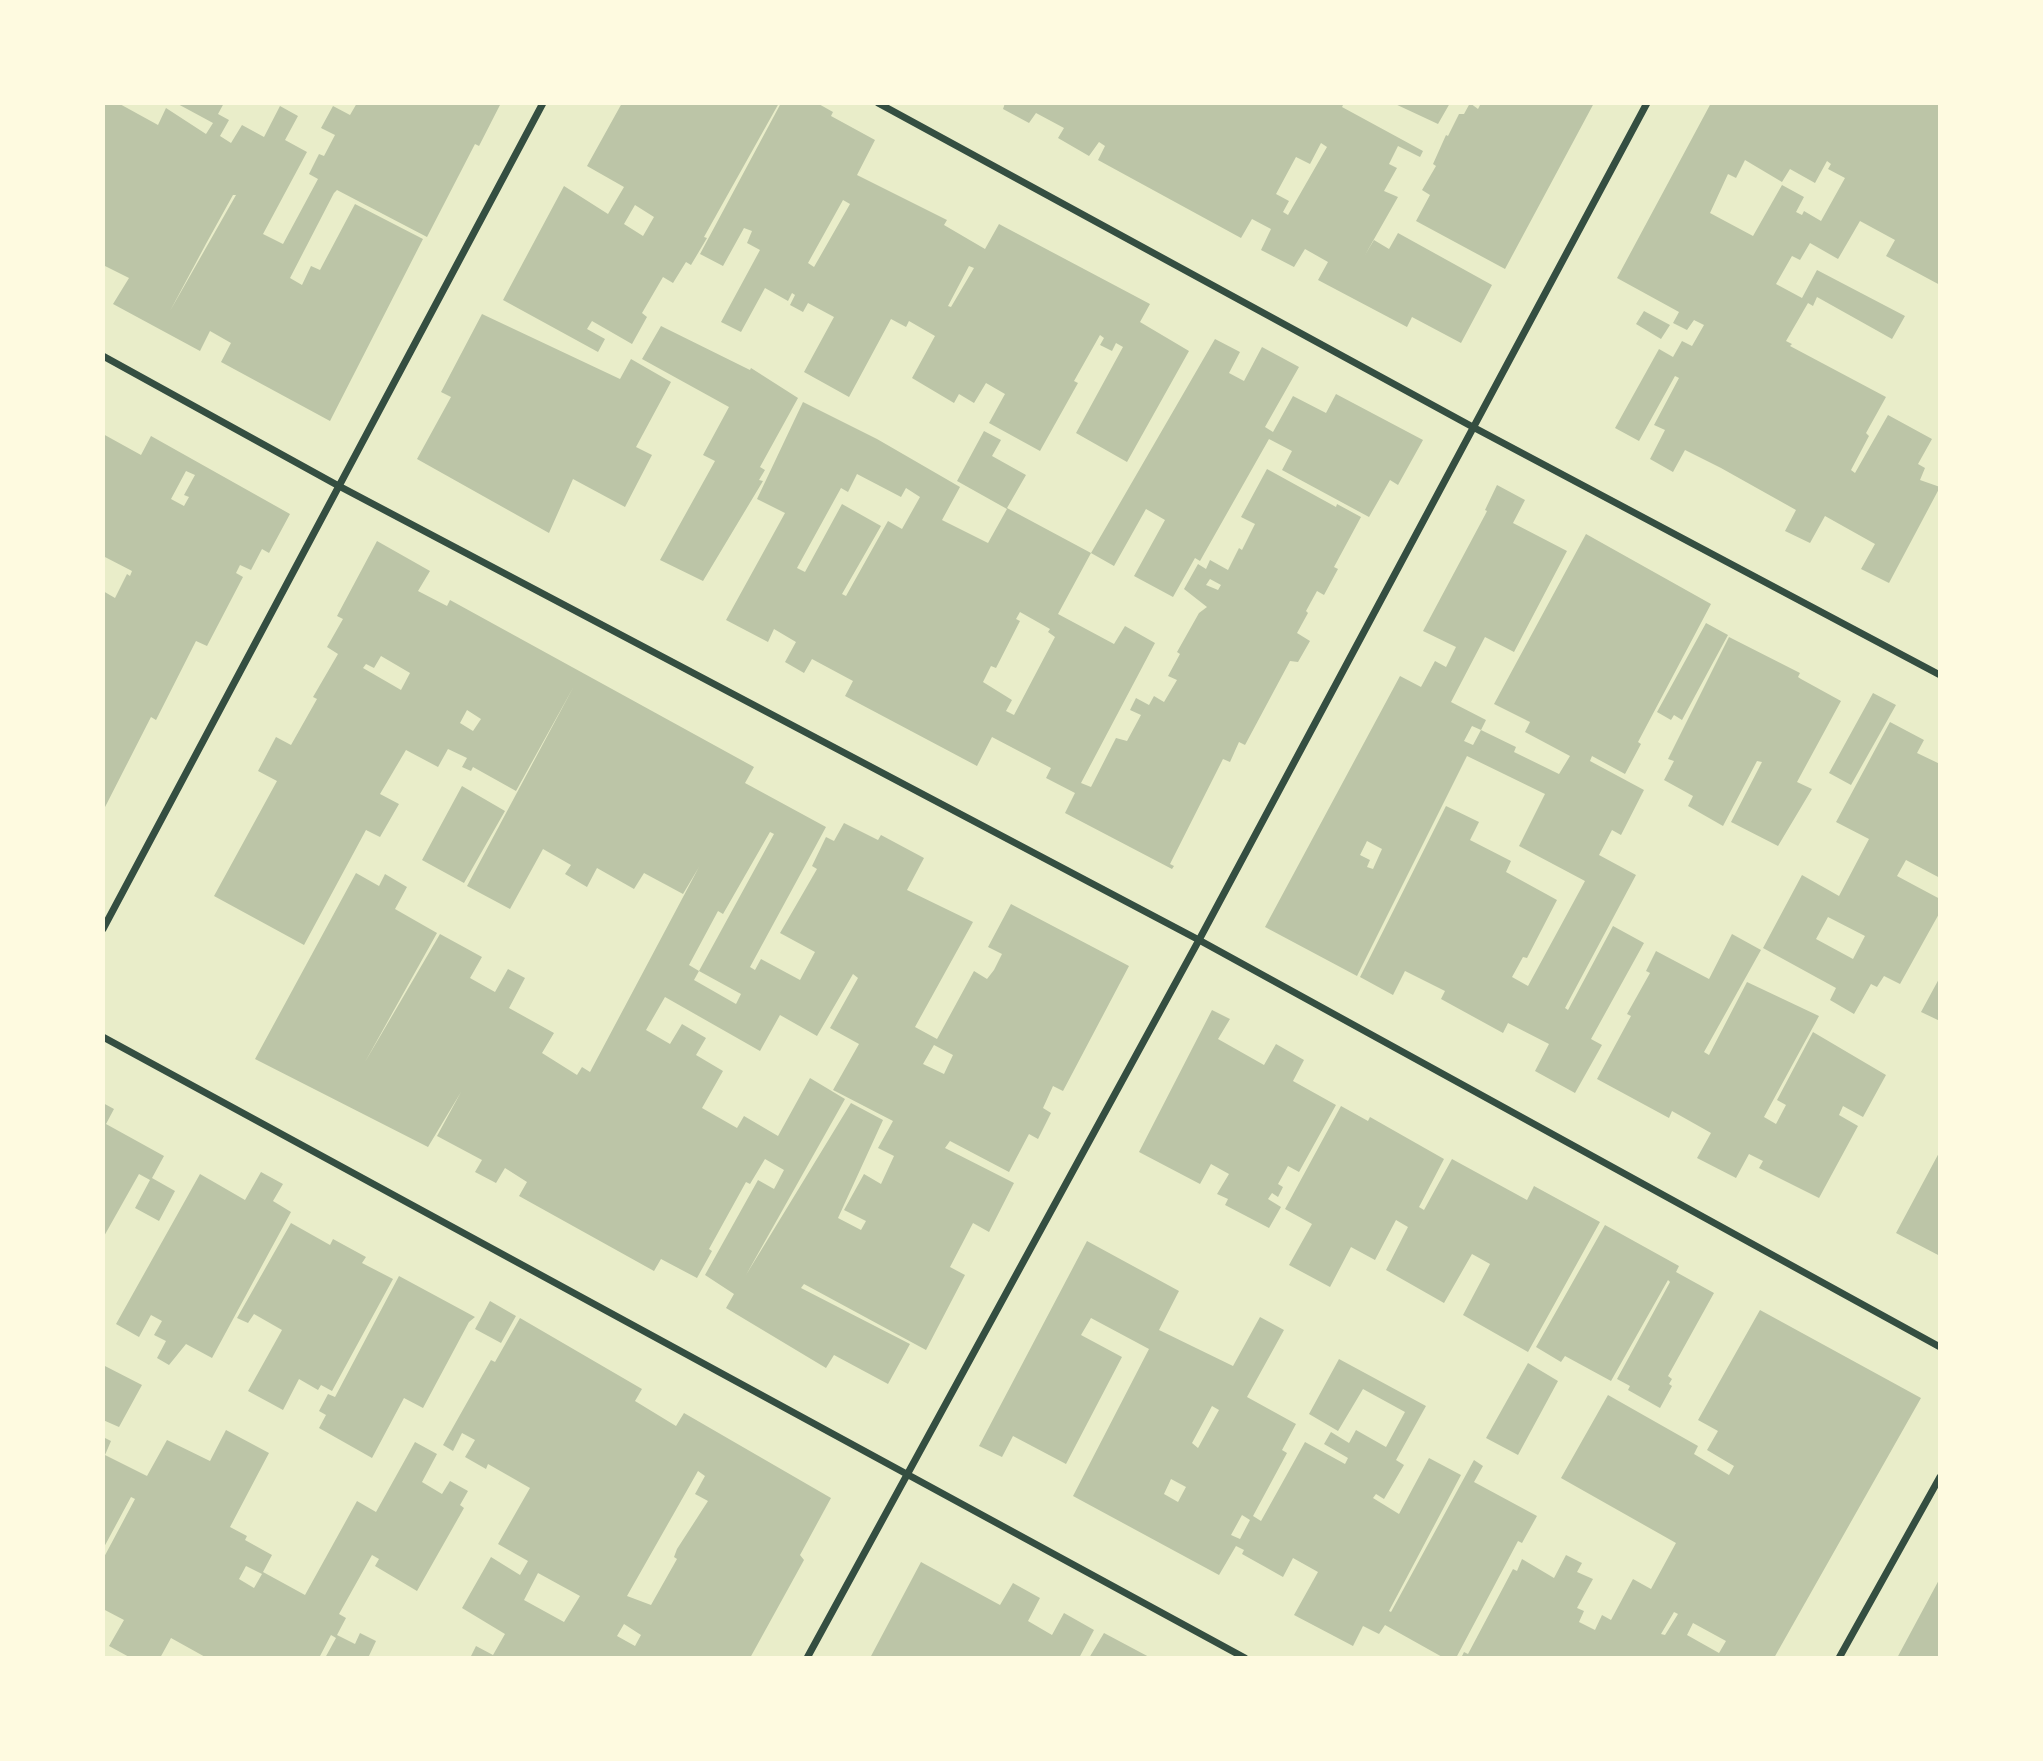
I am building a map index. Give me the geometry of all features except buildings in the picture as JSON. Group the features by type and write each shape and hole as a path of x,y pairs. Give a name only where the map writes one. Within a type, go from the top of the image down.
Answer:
{"street":[{"path":"103,929 337,485 543,103"},
{"path":"878,103 1471,426 1940,675"},
{"path":"807,1658 1199,940 1471,426 1647,103"},
{"path":"103,356 337,485 1199,940 1940,1347"},
{"path":"103,1037 1245,1658"},
{"path":"1839,1658 1940,1477"}]}
